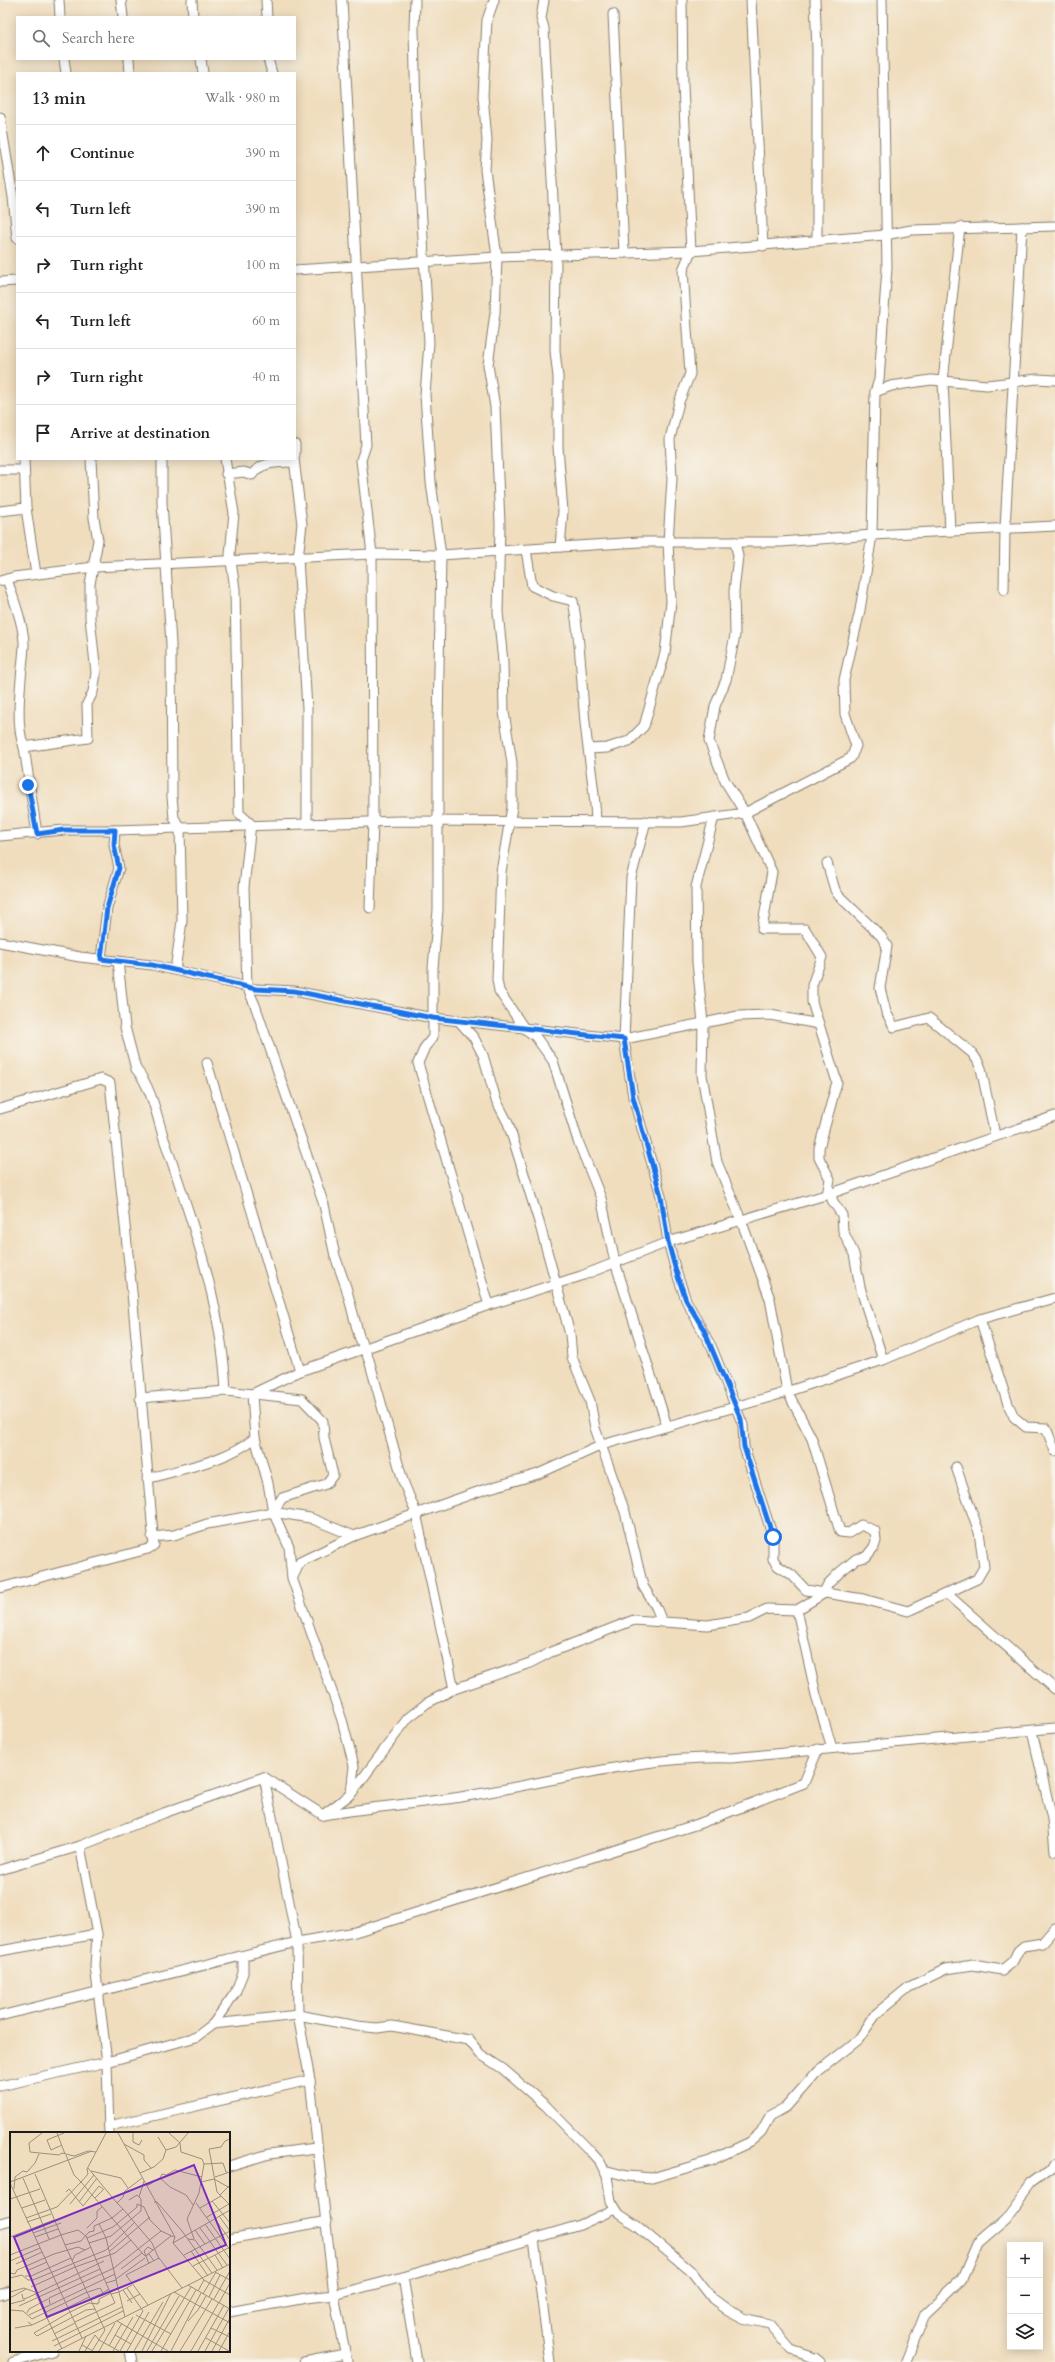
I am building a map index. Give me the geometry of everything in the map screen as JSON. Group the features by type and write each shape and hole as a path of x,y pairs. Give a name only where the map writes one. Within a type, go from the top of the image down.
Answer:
{"street":[{"path":"59,0 60,16"},
{"path":"121,0 123,16"},
{"path":"192,0 193,16"},
{"path":"266,0 267,16"},
{"path":"342,0 355,267 366,445 361,460 372,554 373,821 370,908"},
{"path":"415,0 414,28 416,116 429,343 425,395 431,482 441,555 438,717 438,910 433,968 434,1037 425,1047 418,1063 489,1305"},
{"path":"544,0 541,18 544,28 556,256 555,351 558,378 558,447 563,511 560,547"},
{"path":"589,748 607,748 629,741 644,726 665,653 671,602 668,542 672,479 670,439 690,374 683,270 691,251 683,86 682,0"},
{"path":"751,0 763,246"},
{"path":"815,0 817,50 817,241"},
{"path":"0,836 37,834 64,830 115,830 251,824 373,821 681,822 745,813 851,758 856,746 845,714 844,680 860,610 872,534 875,392 879,380 887,268 885,235 885,104 882,0"},
{"path":"490,2 487,20 483,96 488,140 484,170 497,257 495,313 488,365 495,407 500,524 498,550 498,612 503,662 504,712 512,763 512,807 501,872 497,980 499,991 524,1028 535,1036 553,1062 578,1142 601,1198 615,1262 667,1426"},
{"path":"613,14 624,253"},
{"path":"64,60 66,72"},
{"path":"129,60 130,72"},
{"path":"201,60 203,72"},
{"path":"268,60 272,72"},
{"path":"0,117 13,197 16,228"},
{"path":"296,270 497,257 691,251 885,235 911,230 1055,226"},
{"path":"1004,590 1005,528 1022,227"},
{"path":"950,531 943,381 960,228"},
{"path":"0,282 16,281"},
{"path":"875,392 891,386 931,380 987,385 1037,379 1055,380"},
{"path":"24,460 26,508 36,574"},
{"path":"24,747 88,738 87,704 93,692 96,673 90,618 90,584 98,540 94,518 91,460"},
{"path":"162,460 162,502 171,644 172,797 174,818 180,827 182,921 175,970"},
{"path":"225,460 226,474 234,513 230,562 235,589 239,813 251,824"},
{"path":"226,474 244,472 252,475 256,468 262,465 289,460"},
{"path":"294,460 302,524 298,558 307,709 307,823"},
{"path":"0,470 24,470"},
{"path":"0,511 26,508"},
{"path":"37,834 24,747 21,739 21,664 24,646 3,580 36,574 94,567 230,562 372,554 441,555 498,550 526,550 668,542 782,542 872,534 1055,526"},
{"path":"735,542 738,556 734,585 735,635 726,680 715,706 709,741 714,758 722,771 725,781 745,813 772,872 762,929 805,929 822,956 812,985 812,1002 837,1082 819,1148 819,1158 830,1179 829,1194 842,1215 843,1231 854,1254 860,1287 883,1360"},
{"path":"526,550 532,586 553,596 573,601 582,664 585,722 595,787 596,822"},
{"path":"322,1815 351,1794 408,1718 427,1703 454,1689 530,1663 551,1652 634,1620 708,1625 749,1618 766,1609 797,1610 823,1594 828,1584 840,1572 856,1559 866,1557 874,1547 876,1540 875,1531 861,1525 849,1533 840,1532 812,1439 787,1391 770,1299 741,1220 717,1162 702,1075 703,1023 698,962 696,887 714,817"},
{"path":"646,821 631,878 624,1039 633,1097 661,1196 668,1242 686,1300 704,1330 743,1425 745,1451 773,1537 773,1559 778,1566 792,1575 806,1590 823,1594 863,1599 908,1611 977,1579 984,1567 978,1532 956,1467"},
{"path":"251,824 244,887 246,987 255,1005 324,1205 335,1256 346,1287 359,1336 365,1348 403,1481 416,1513 454,1689"},
{"path":"101,959 107,908 119,868 114,845 115,830"},
{"path":"827,863 835,890 839,896 882,936 887,946 880,988 886,1012 894,1027 929,1018 972,1053 981,1068 994,1135"},
{"path":"0,942 175,970 246,987 265,990 294,991 433,1018 624,1039 738,1016 770,1015 819,1024"},
{"path":"118,961 125,1028 136,1070 141,1075 155,1109 197,1238 213,1302 225,1366 226,1391"},
{"path":"458,1020 474,1038 483,1055 496,1100 508,1122 539,1222 554,1284 570,1334 572,1357 590,1401 595,1428 625,1512 642,1586 656,1607 662,1622"},
{"path":"206,1063 300,1371"},
{"path":"0,1109 101,1079 110,1083 132,1292 152,1537 154,1545 148,1549 0,1588"},
{"path":"252,1394 300,1371 554,1284 668,1242 829,1194 994,1135 1055,1116"},
{"path":"292,1578 300,1562 354,1536 416,1513 538,1474 602,1446 735,1407 883,1360 980,1319 1055,1298"},
{"path":"980,1319 1004,1394 1014,1417 1026,1427 1046,1428 1055,1451"},
{"path":"140,1398 226,1391 302,1400 313,1408 318,1418 323,1421 324,1438 334,1475 326,1484 282,1498 273,1512"},
{"path":"252,1394 255,1438 268,1483 273,1512 289,1547 292,1578 342,1720 354,1766 351,1794"},
{"path":"147,1479 230,1454 255,1438"},
{"path":"152,1537 174,1535 207,1524 273,1512 310,1518 354,1536"},
{"path":"947,1594 1055,1689"},
{"path":"797,1610 816,1695 832,1748"},
{"path":"264,1777 322,1815 377,1806 461,1797 610,1769 689,1758 731,1758 1055,1728"},
{"path":"1032,1731 1052,1819 1055,1851"},
{"path":"0,2016 296,1942 356,1932 705,1821 804,1783 818,1749"},
{"path":"264,1777 296,1942 298,2015 310,2080 316,2148 327,2221 334,2295 346,2358 304,2362"},
{"path":"0,1870 80,1846 164,1813 264,1777"},
{"path":"80,1846 97,1934 95,1966 107,2062 109,2129 310,2080"},
{"path":"604,2170 627,2176 652,2178 710,2161 750,2142 760,2132 770,2116 786,2107 816,2073 858,2040 877,2013 909,1987 946,1969 973,1965 1002,1970 1013,1961 1024,1946 1042,1943 1055,1928"},
{"path":"0,1951 97,1934"},
{"path":"0,2086 107,2062 196,2037 213,2024 235,1993 243,1973 243,1956"},
{"path":"213,2024 298,2015 357,2026 377,2028 392,2026 469,2040 480,2054 516,2079 546,2106 590,2151 604,2170 615,2209 692,2272 713,2299 738,2316 769,2324 791,2350 815,2358 820,2362"},
{"path":"230,2166 269,2154 316,2148"},
{"path":"906,2362 925,2314 962,2279 978,2244 1006,2219 1032,2184 1051,2170 1055,2163"},
{"path":"230,2312 277,2302 334,2295 403,2277 580,2225 615,2209"},
{"path":"0,2223 10,2220"},
{"path":"230,2239 327,2221"},
{"path":"534,2239 550,2362"},
{"path":"403,2277 417,2362"},
{"path":"0,2295 10,2291"},
{"path":"13,2362 48,2352"},
{"path":"130,2352 132,2362"}],"route":[{"path":"28,785 37,834 64,830 115,830 114,845 117,852 119,868 107,908 101,959 152,965 256,989 294,991 433,1018 624,1039 633,1097 661,1196 668,1242 676,1271 686,1300 704,1330 728,1393 741,1419 744,1431 744,1447 746,1455 773,1537"}]}
